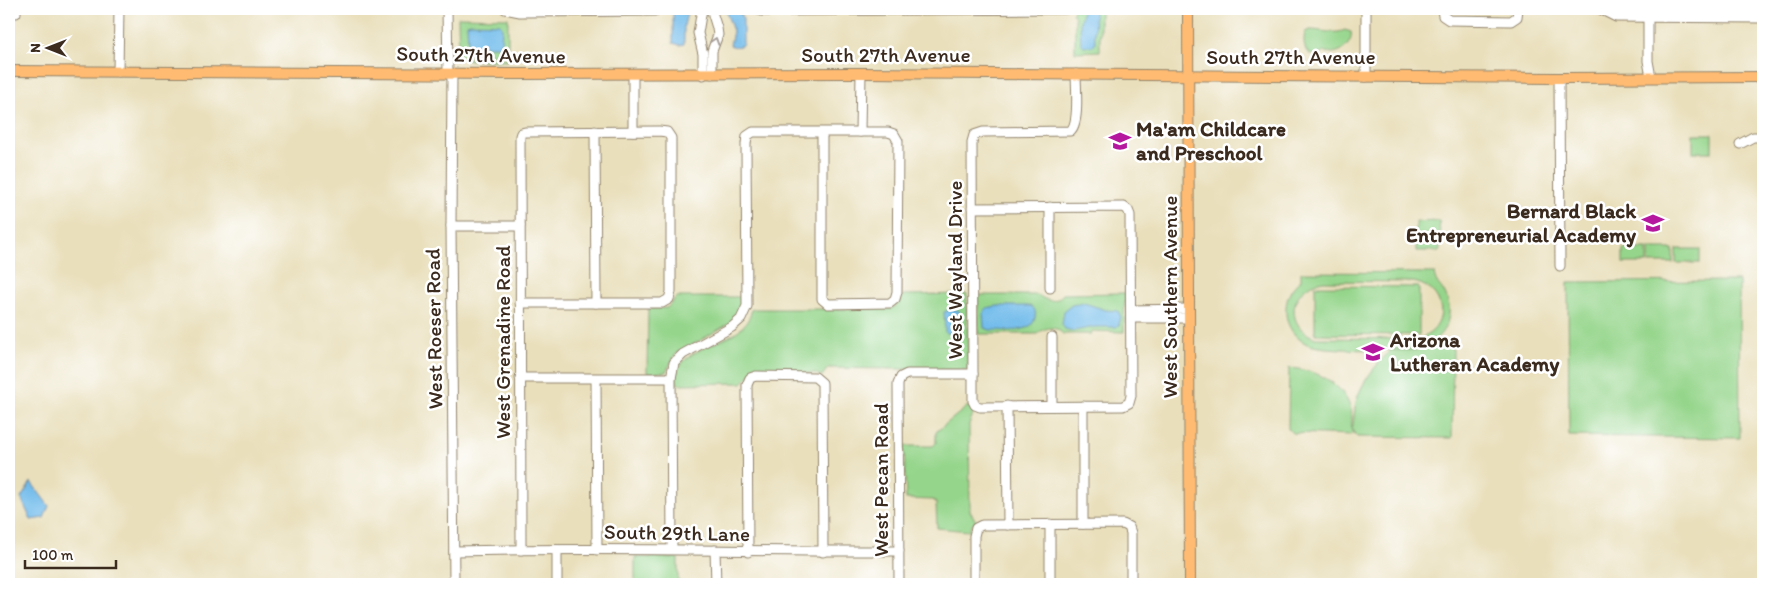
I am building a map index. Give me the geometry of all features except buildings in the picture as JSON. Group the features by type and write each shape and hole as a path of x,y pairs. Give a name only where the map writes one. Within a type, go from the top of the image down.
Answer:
{"main road":[{"name":"West Southern Avenue","path":"1188,9 1190,584"},
{"name":"South 27th Avenue","path":"9,71 633,75 860,73 1559,78 1763,77"}],"street":[{"path":"118,72 119,9"},
{"name":"West Roeser Road","path":"447,9 450,74 454,584"},
{"path":"506,9 520,12 582,10 654,11 660,9"},
{"path":"702,9 698,34 707,74"},
{"path":"707,74 718,35 712,9"},
{"path":"755,9 762,11 1066,9"},
{"path":"1366,9 1366,76"},
{"path":"1442,9 1443,16 1449,20 1511,21 1517,13"},
{"path":"1600,9 1616,17 1651,13 1763,18"},
{"path":"1651,13 1648,61 1651,77"},
{"path":"860,73 860,132"},
{"name":"West Wayland Drive","path":"1008,406 980,406 975,405 973,401 972,142 974,135 983,132 1067,132 1074,128 1076,121 1076,74"},
{"path":"633,75 633,131"},
{"path":"1559,78 1560,266"},
{"path":"520,303 596,304 662,303 669,299 672,292 671,138 667,132 595,132 596,304"},
{"name":"West Grenadine Road","path":"521,550 520,136 521,133 595,132"},
{"path":"672,549 670,378 674,363 683,354 732,327 741,319 747,306 746,144 748,136 753,132 822,132 860,132 888,132 894,134 898,141 897,292 895,299 890,303 828,304 822,299 822,132"},
{"path":"1740,144 1753,137 1763,137"},
{"path":"972,208 1124,207 1130,215 1132,396 1129,403 1123,406 1008,406 1008,525"},
{"path":"1050,208 1050,288"},
{"path":"451,226 520,226"},
{"path":"1131,314 1188,314"},
{"path":"1052,337 1052,406"},
{"name":"West Pecan Road","path":"899,584 898,384 900,377 907,374 973,374"},
{"path":"748,552 747,385 750,378 756,376 815,377 822,384 823,552"},
{"path":"520,378 670,378"},
{"path":"596,378 597,550"},
{"path":"1083,406 1084,524"},
{"path":"1050,524 1050,584"},
{"path":"974,584 974,536 976,528 982,525 1122,524 1129,527 1131,532 1131,584"},
{"name":"South 29th Lane","path":"454,551 672,549 748,552 899,552"},
{"path":"557,550 557,584"},
{"path":"715,550 716,584"}],"green space":[{"path":"1075,9 1100,9 1100,51 1075,52 1075,17 1072,13"},
{"path":"458,17 508,18 508,55 463,56 465,58 508,58 508,61 466,60 459,54"},
{"path":"1310,30 1333,32 1345,30 1351,32 1351,39 1348,45 1340,51 1312,55 1307,51 1304,44 1305,32"},
{"path":"1693,134 1712,134 1712,152 1693,152"},
{"path":"1439,221 1440,235 1416,235 1416,222"},
{"path":"1416,238 1439,238 1440,251 1416,251"},
{"path":"1623,249 1647,249 1647,263 1623,263"},
{"path":"1649,249 1673,249 1673,263 1649,263"},
{"path":"1676,249 1700,249 1700,263 1676,263"},
{"path":"1301,272 1434,273 1448,303 1448,319 1441,334 1428,345 1420,348 1362,350 1328,348 1307,344 1295,335 1290,328 1286,314 1286,304 1289,295 1301,280","holes":["1324,281 1413,282 1433,292 1441,309 1436,327 1429,334 1418,339 1316,338 1305,332 1298,325 1295,316 1294,306 1298,298 1312,284"]},
{"path":"1739,281 1740,438 1569,436 1568,282"},
{"path":"1315,286 1419,287 1419,335 1315,334"},
{"path":"1125,293 1124,332 1092,331 1091,334 1063,334 1056,329 1050,328 1037,334 978,334 978,295 1038,295 1045,299 1054,300 1063,294"},
{"path":"967,294 968,370 828,368 822,376 813,373 752,373 742,383 677,384 677,372 683,362 693,354 729,337 739,330 748,321 752,309 891,309 899,303 903,295"},
{"path":"677,297 741,297 741,309 737,319 675,355 666,372 647,373 648,309 667,308"},
{"path":"1435,344 1442,344 1453,349 1452,438 1357,437 1352,430 1356,402 1362,387 1391,350 1416,350"},
{"path":"1289,368 1317,374 1333,383 1339,389 1351,409 1352,435 1292,433 1288,429"},
{"path":"968,406 974,412 969,424 970,511 976,521 971,525 969,531 937,528 936,502 933,500 906,499 904,446 933,446 936,443 936,432"},
{"path":"635,557 678,558 678,584 635,584"}],"water":[{"path":"673,9 688,9 684,26 684,44 673,43"},
{"path":"725,9 738,9 743,19 742,45 730,45 733,31"},
{"path":"1083,9 1094,9 1095,42 1093,46 1084,46 1081,43 1080,22"},
{"path":"467,24 500,24 502,28 501,46 468,46"},
{"path":"1084,303 1106,310 1118,311 1121,317 1119,325 1116,327 1095,327 1074,331 1065,329 1062,325 1064,311 1072,305"},
{"path":"997,306 1031,306 1035,312 1033,323 1023,329 1009,331 984,328 983,314 986,308"},
{"path":"952,309 960,312 959,333 946,333 945,331 944,312"},
{"path":"31,482 49,506 44,518 31,520 21,498"}],"place":[{"name":"Ma'am Childcare and Preschool","path":"1120,141"},
{"name":"Bernard Black Entrepreneurial Academy","path":"1653,223"},
{"name":"Arizona Lutheran Academy","path":"1373,352"}]}
